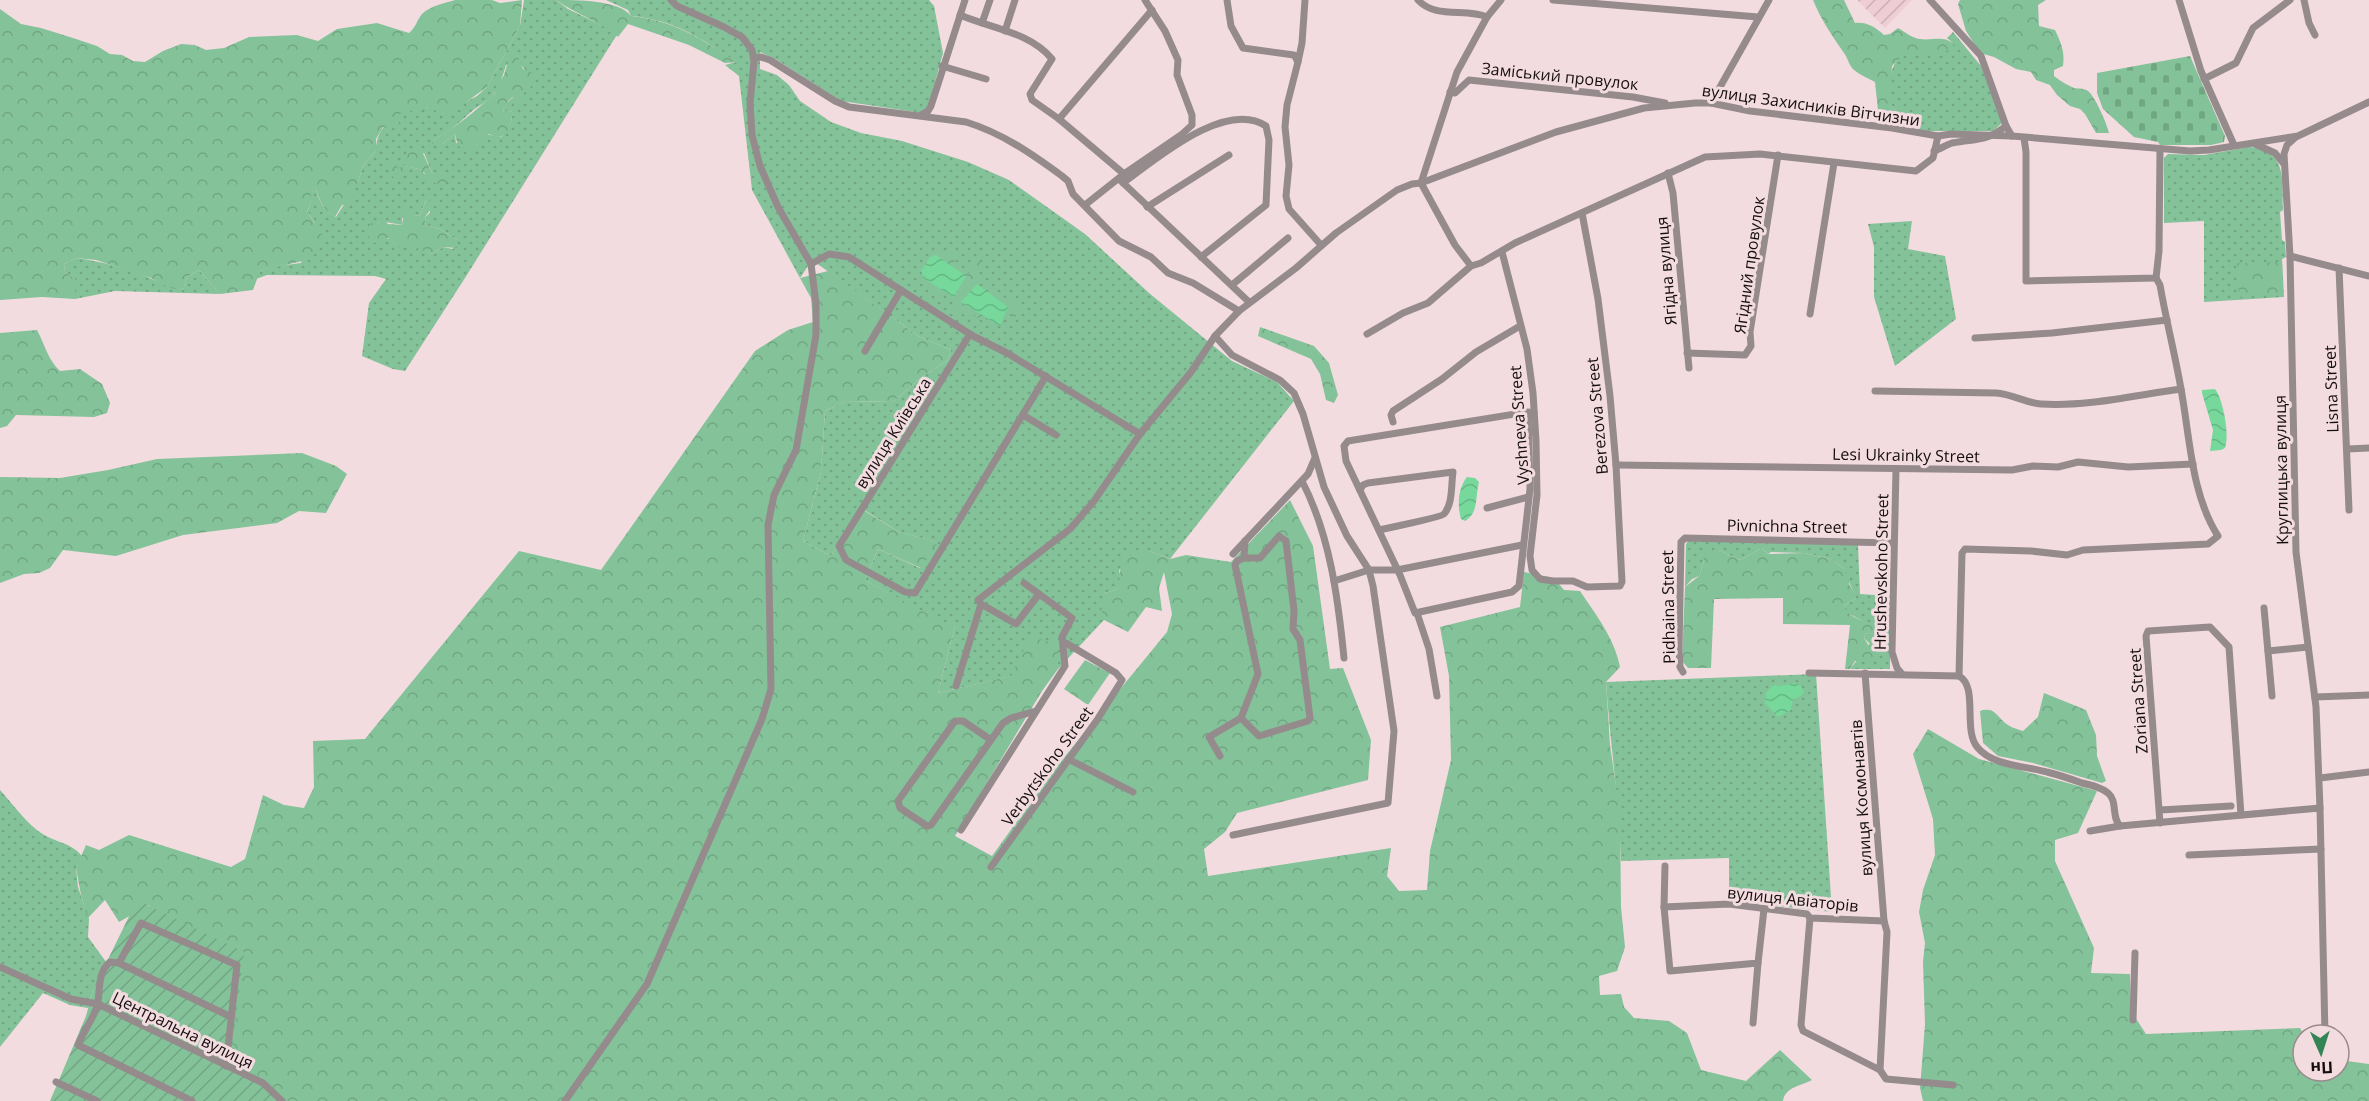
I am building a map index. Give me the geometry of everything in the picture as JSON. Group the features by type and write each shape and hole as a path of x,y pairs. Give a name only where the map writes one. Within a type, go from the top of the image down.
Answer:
{"street":[{"path":"565,1101 647,984 751,748 771,689 768,525 774,495 796,450 816,335 816,304 811,264 778,207 760,166 750,113 754,58 749,44 724,27 677,6 671,0"},
{"path":"921,115 931,106 965,0"},
{"path":"982,23 990,0"},
{"path":"1005,31 1015,0"},
{"path":"1085,205 1192,125 1192,115 1177,75 1178,60 1145,0"},
{"path":"1227,0 1231,26 1243,48 1294,55 1298,62"},
{"path":"1305,0 1302,43 1287,105 1285,127 1289,165 1286,196 1289,209 1321,245"},
{"path":"1418,0 1430,8 1442,11 1479,14 1487,17"},
{"path":"1471,266 1455,245 1421,183 1457,72 1487,17 1501,0"},
{"path":"1553,0 1758,17"},
{"path":"1711,103 1769,0"},
{"path":"1930,0 1982,56 2006,126 2012,136"},
{"path":"2179,0 2204,79 2235,145"},
{"path":"2204,79 2236,63 2253,28 2290,0"},
{"path":"2304,0 2309,23 2315,35"},
{"path":"1059,119 1152,10"},
{"path":"960,15 1028,40 1044,50 1052,59 1030,94 1032,100 1059,119 1122,179 1147,207 1249,302"},
{"path":"754,58 761,57 770,60 835,101 849,107 921,115 981,126 1016,144 1068,181 1073,194 1119,241 1150,257 1168,273 1193,283 1239,311"},
{"path":"942,66 986,79"},
{"name":"Заміський провулок","path":"1450,92 1455,93 1469,80 1633,97 1672,104"},
{"name":"вулиця Захисників Вітчизни","path":"981,604 978,600 1070,529 1094,501 1140,434 1191,372 1215,336 1239,311 1321,245 1397,190 1556,132 1644,108 1672,104 1711,103 1750,111 1892,128 1938,136 1933,158 1916,171 1778,155 1722,154 1704,157 1515,243 1502,252 1471,266 1428,303 1403,313 1367,334"},
{"path":"1938,136 1951,134 2012,136 2160,150 2209,150 2298,136 2368,104"},
{"path":"1122,179 1190,135 1244,118 1266,126 1269,140 1266,205 1201,257"},
{"path":"1934,151 1952,143 1973,142 1993,136 2006,126"},
{"name":"Круглицька вулиця","path":"2298,136 2285,148 2284,165 2290,256 2296,552 2315,697 2320,778 2325,1023"},
{"path":"2024,138 2026,152 2024,275 2026,280 2156,278"},
{"path":"2252,143 2275,153 2284,165"},
{"path":"1959,675 1962,553 1965,549 2031,551 2067,555 2083,550 2208,544 2218,536 2204,509 2193,464 2181,388 2160,285 2156,278 2159,251 2160,150"},
{"path":"1147,207 1229,155"},
{"name":"Ягідний провулок","path":"1687,353 1745,355 1751,346 1750,332 1778,155"},
{"path":"1810,314 1834,163"},
{"name":"Ягідна вулиця","path":"1668,173 1673,193 1689,368"},
{"name":"Berezova Street","path":"1582,213 1604,341 1616,465 1622,582 1620,585 1587,587"},
{"path":"1232,285 1288,238"},
{"name":"Vyshneva Street","path":"1502,252 1527,349 1537,495 1530,556 1532,570 1540,579 1573,582 1587,587"},
{"path":"811,264 829,254 849,256 970,334 1046,376 1140,434"},
{"path":"2290,256 2369,276"},
{"name":"Lisna Street","path":"2339,268 2349,510"},
{"path":"865,351 901,290"},
{"path":"1975,338 2052,333 2167,320"},
{"path":"1393,422 1391,415 1393,411 1442,379 1476,352 1520,326"},
{"name":"вулиця Київська","path":"970,334 839,546 846,560 905,592 915,593 1023,415"},
{"path":"1215,336 1232,355 1280,380 1294,393 1303,414 1324,487 1347,536 1369,570 1394,731 1389,803 1233,835"},
{"path":"1046,376 1023,415 1056,435"},
{"path":"1875,391 1996,393 2010,394 2040,404 2072,404 2181,388"},
{"path":"1417,613 1512,592 1519,586 1531,472 1531,413 1348,441 1344,446 1346,461 1415,613 1417,613 1429,649 1437,696"},
{"path":"2347,449 2369,448"},
{"path":"1233,554 1308,474 1315,458"},
{"name":"Lesi Ukrainky Street","path":"1616,465 2012,470 2033,466 2058,467 2078,462 2128,467 2193,464"},
{"name":"Hrushevskoho Street","path":"1896,469 1893,543 1893,657 1902,674"},
{"path":"1360,490 1368,483 1453,472 1449,503 1441,517 1379,530"},
{"path":"1302,481 1322,529 1334,581 1344,658"},
{"path":"1487,508 1528,497"},
{"path":"1220,756 1209,737 1241,718 1258,674 1235,565 1237,561 1244,558 1260,558 1279,536 1286,541 1294,612 1293,629 1300,640 1310,718 1308,721 1259,736 1241,718"},
{"name":"Pivnichna Street","path":"1681,542 1685,538 1708,538 1893,543"},
{"path":"1244,558 1245,541"},
{"name":"Pidhaina Street","path":"1681,542 1679,650 1680,667 1683,672"},
{"path":"1334,581 1369,570 1397,570 1522,545"},
{"path":"961,830 1065,666 1062,637 1072,618 1024,583"},
{"path":"956,686 981,604 1016,624 1039,594"},
{"path":"2264,608 2272,696"},
{"name":"Zoriana Street","path":"2160,823 2146,636 2148,631 2210,627 2229,647 2241,815"},
{"name":"Verbytskoho Street","path":"991,867 1097,720 1122,680 1116,673 1066,643 1064,644"},
{"path":"2268,651 2308,647"},
{"path":"1809,673 1959,675 1964,678 1968,687 1972,739 1977,748 1995,759 2048,772 2104,790 2112,797 2116,822 2120,826"},
{"name":"вулиця Космонавтів","path":"1865,673 1884,921 1887,932 1880,1070"},
{"path":"2315,697 2369,695"},
{"path":"992,740 963,721 955,721 898,801 900,808 927,826 931,825 992,740 1004,723 1011,718 1036,711"},
{"path":"1068,759 1133,792"},
{"path":"2320,778 2369,772"},
{"path":"2160,810 2230,806 2240,800"},
{"path":"2230,806 2241,815"},
{"path":"2090,831 2120,826 2320,808"},
{"path":"2188,855 2321,849"},
{"path":"1665,866 1664,907 1670,971 1758,963"},
{"name":"вулиця Авіаторів","path":"1664,907 1729,904 1807,914 1810,918 1884,921"},
{"path":"1753,1023 1764,909"},
{"path":"1810,918 1801,1025 1803,1031 1880,1070 1886,1079 1953,1085"},
{"path":"119,963 141,923 237,965 226,1066"},
{"path":"2133,1020 2135,953"},
{"path":"192,1101 78,1045 98,1004 98,987 106,966 110,962 119,963 231,1017"},
{"name":"Центральна вулиця","path":"0,967 71,999 98,1004 263,1083 282,1101"},
{"path":"56,1082 97,1101"}],"shaded area":[{"path":"1857,0 1912,0 1885,28"}],"green space":[{"path":"455,0 492,0 500,3 522,0 520,26 487,87 455,110 443,114 427,107 400,114 399,123 392,129 383,127 376,139 376,151 363,165 348,204 342,205 335,217 324,208 315,187 307,211 323,236 311,259 260,271 253,290 220,294 199,270 187,277 183,290 170,288 151,278 96,260 76,258 64,264 65,272 75,279 75,299 42,297 0,300 0,9 21,24 97,46 110,54 145,62 181,44 195,45 206,50 224,48 249,37 297,35 318,41 337,29 377,23 409,33 426,11"},
{"path":"524,0 556,0 568,9 618,33 405,371 393,369 362,356 369,303 386,279 375,276 267,275 256,279 260,271 301,263 315,223 307,211 315,186 324,208 336,217 358,182 363,165 376,151 384,126 398,115 416,108 427,107 443,114 477,96 487,87 520,26","holes":["506,65 521,65 526,71 520,95 509,101 504,109 505,114 508,110 512,112 504,135 501,137 484,135 477,145 456,143 455,134 442,144 433,140 491,97 499,85","424,153 432,173 439,176 424,174 423,170 405,166","426,200 429,202 430,213 425,217 426,225 440,229 457,240 453,249 443,247 432,254 417,247 395,244 391,239 384,238 377,223 403,225 402,218 420,215"]},
{"path":"556,0 608,4 631,16 674,26 737,62 725,63 689,45 628,24 618,37"},
{"path":"606,0 929,0 934,6 943,53 928,108 922,113 841,101 777,60 760,52 760,69 777,75 789,85 800,101 831,122 861,133 902,141 968,162 1009,180 1085,234 1149,293 1232,361 1277,382 1294,401 1170,559 1149,551 1119,570 1121,579 1117,589 1105,593 1104,620 1058,669 1058,645 1012,676 938,693 955,626 948,626 865,580 878,549 920,568 937,542 899,532 864,510 831,556 803,541 821,472 825,411 846,401 893,402 922,377 948,360 951,350 918,336 812,260 800,278 752,190 739,76 725,65 736,62 674,26 631,16 628,10"},
{"path":"1813,0 1844,0 1855,23 1871,26 1884,35 1898,28 1917,38 1941,39 1953,43 1954,48 1934,56 1902,56 1892,66 1890,104 1895,110 1907,109 1911,117 1902,123 1885,119 1878,110 1875,82 1852,68"},
{"path":"1960,0 2046,0 2038,5 2039,26 2055,30 2061,43 2063,56 2063,66 2054,70 2054,76 2069,86 2085,89 2091,94 2109,133 2096,133 2080,109 2070,106 2057,95 2050,85 2036,80 2031,72 2016,69 1994,57 1980,53 1966,31 1958,4"},
{"path":"1953,32 1981,66 2002,123 1993,131 1920,131 1902,123 1911,117 1895,110 1890,104 1890,77 1897,60 1902,56 1934,56 1953,43 1947,38"},
{"path":"516,53 523,69 531,72 535,78 528,93 522,92 520,95 522,100 518,107 514,108 513,97 508,101 503,111 504,113 508,110 512,112 512,115 511,123 505,134 498,137 489,134 485,136 469,152 458,146 455,134 442,144 432,144 433,140 466,118 495,93 509,60"},
{"path":"2190,56 2225,136 2224,142 2211,145 2160,145 2158,142 2134,137 2103,109 2097,93 2097,73"},
{"path":"2249,147 2262,149 2271,154 2280,169 2283,210 2280,212 2286,257 2282,259 2284,297 2204,302 2204,221 2164,223 2164,158 2168,154 2204,155"},
{"path":"421,149 432,173 447,177 449,180 443,184 436,183 427,179 423,170 404,166 406,153"},
{"path":"394,161 398,168 402,167 404,171 401,180 395,180 389,171 389,164"},
{"path":"427,198 434,205 425,217 426,225 440,229 457,240 457,248 443,247 432,254 417,248 414,253 405,246 400,248 388,238 377,243 371,242 368,231 373,222 380,223 379,219 383,219 388,224 403,225 403,213 406,210 414,216 420,215"},
{"path":"1912,221 1908,249 1945,256 1956,319 1895,366 1874,297 1874,247 1868,224"},
{"path":"944,251 952,253 957,259 952,264 962,267 968,273 972,271 973,262 980,262 976,271 985,279 974,284 974,288 992,301 1006,297 1013,299 1021,311 1015,317 1006,312 998,325 992,327 971,313 966,316 955,310 952,305 957,295 943,295 939,299 928,292 934,263 932,254"},
{"path":"76,258 105,263 183,290 187,277 199,270 220,294 115,291 75,299 75,279 65,272 64,264"},
{"path":"2282,262 2283,294 2239,297 2237,263"},
{"path":"828,271 918,336 951,350 948,360 922,377 893,402 846,401 825,411 821,472 803,541 831,556 863,510 899,532 938,542 921,568 878,549 865,580 948,625 955,626 938,693 1011,676 1030,636 1058,645 1058,669 1042,691 955,836 992,856 1057,766 1167,632 1172,614 1164,572 1159,588 1162,611 1146,607 1128,632 1104,620 1100,601 1105,593 1117,589 1122,560 1134,552 1149,551 1170,559 1186,555 1231,562 1290,500 1313,546 1330,669 1343,668 1371,740 1368,780 1237,813 1225,832 1204,849 1208,876 1391,848 1387,876 1399,891 1427,890 1430,851 1451,760 1449,676 1440,627 1520,607 1524,572 1554,578 1564,590 1580,591 1609,637 1620,667 1606,682 1610,745 1620,814 1621,907 1625,947 1617,971 1599,976 1600,995 1621,994 1624,1007 1634,1018 1669,1021 1687,1033 1701,1070 1746,1081 1780,1050 1812,1080 1790,1090 1784,1096 1783,1101 282,1101 230,1066 149,905 119,922 105,900 88,918 76,868 86,845 99,850 129,835 231,867 245,859 263,795 284,805 304,808 314,787 313,741 365,739 519,551 601,570 755,351 788,330 813,322 811,298 800,278"},
{"path":"1260,327 1314,346 1329,363 1338,395 1334,403 1326,400 1320,374 1311,359 1258,336"},
{"path":"37,330 50,357 60,371 80,369 102,384 110,403 107,413 94,417 16,415 7,426 0,428 0,333"},
{"path":"302,453 336,466 347,474 326,513 299,511 277,523 183,535 116,556 63,550 50,568 0,583 0,477 60,478 157,459"},
{"path":"1689,540 1858,545 1860,594 1891,596 1890,669 1850,669 1870,644 1864,638 1865,634 1881,632 1845,611 1844,606 1856,598 1843,568 1831,559 1804,553 1771,552 1768,554 1762,548 1740,560 1719,550 1704,561 1699,576 1692,579 1685,587 1686,544"},
{"path":"1762,548 1768,554 1804,553 1831,559 1843,568 1856,596 1844,606 1847,611 1855,618 1883,629 1882,632 1865,634 1864,638 1874,654 1871,662 1855,661 1850,669 1845,669 1850,625 1783,624 1783,598 1714,599 1711,668 1688,668 1682,661 1685,587 1699,576 1704,561 1703,552 1719,550 1740,560"},
{"path":"1085,660 1110,673 1088,705 1064,689"},
{"path":"1816,674 1832,912 1729,901 1729,858 1621,861 1606,682"},
{"path":"2044,693 2086,710 2096,735 2097,756 2106,781 2102,783 2033,763 1998,756 1983,743 1980,711 1991,711 2008,725 2023,731 2038,717"},
{"path":"1928,729 1979,759 2097,791 2078,833 2055,840 2055,861 2094,948 2091,973 2130,974 2131,1011 2146,1034 2291,1028 2291,1083 2351,1083 2351,1062 2369,1064 2369,1101 1923,1101 1920,1088 1925,1024 1923,962 1925,943 1919,912 1923,890 1935,855 1933,819 1913,754"},
{"path":"0,790 37,830 72,847 82,856 76,868 78,887 89,919 88,937 109,966 93,990 88,1008 70,1005 43,993 0,1047"},
{"path":"137,900 244,952 230,1065 264,1080 282,1101 50,1101 86,1016 93,990"}],"water":[{"path":"936,255 966,276 954,297 924,279 921,271 930,257"},
{"path":"977,284 1008,307 1000,326 961,302"},
{"path":"2215,389 2221,401 2227,435 2225,448 2210,451 2213,430 2202,390"},
{"path":"1467,477 1475,478 1479,482 1475,509 1465,521 1461,519 1459,503 1460,492"},
{"path":"1795,683 1801,686 1804,692 1800,697 1793,699 1791,710 1778,717 1765,703 1766,693 1774,684 1779,686"}]}
